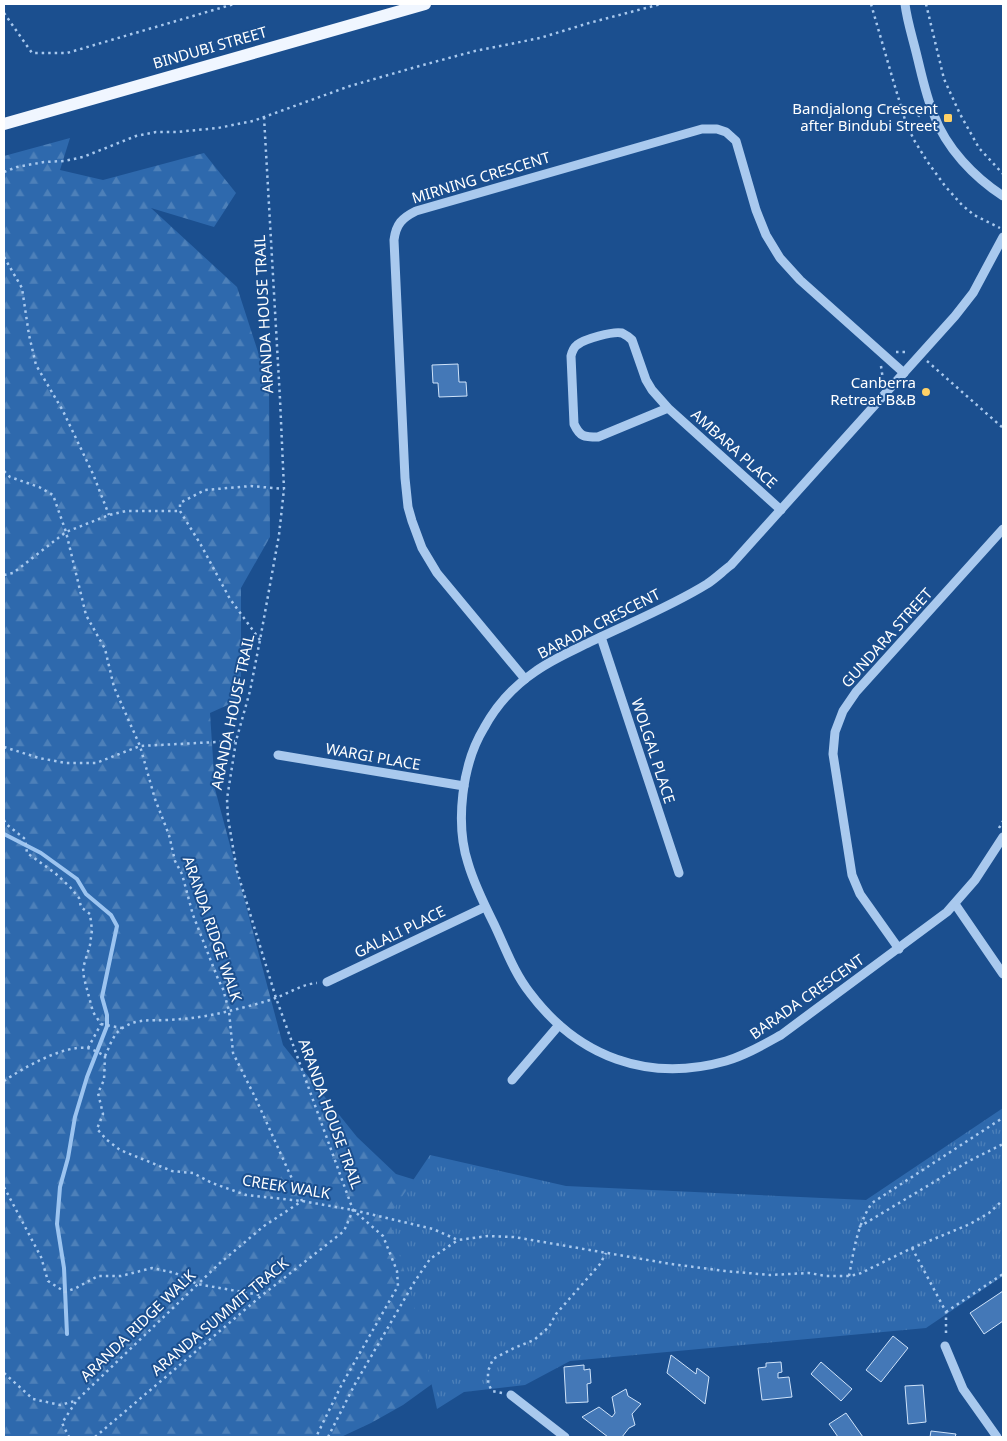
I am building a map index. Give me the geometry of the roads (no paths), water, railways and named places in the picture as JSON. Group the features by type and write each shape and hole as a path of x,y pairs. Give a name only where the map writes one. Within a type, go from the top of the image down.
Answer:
{"main road":[{"name":"BINDUBI STREET","path":"4,124 425,4"}],"street":[{"path":"905,5 925,89 934,117 958,156 980,179 1003,196"},
{"name":"MIRNING CRESCENT","path":"525,679 437,573 422,548 408,507 394,240 395,231 399,223 406,216 416,210 702,129 717,129 726,132 736,141 762,226 780,258 800,280 904,373"},
{"name":"BARADA CRESCENT","path":"1001,832 974,880 947,912 781,1035 755,1050 727,1061 696,1067 673,1068 635,1065 606,1056 581,1043 541,1007 521,980 468,864 464,848 462,817 464,786 470,757 483,729 502,702 537,670 601,636 684,597 709,582 731,565 904,373 916,354 955,316 972,293 1003,237"},
{"name":"AMBARA PLACE","path":"668,408 598,437 586,437 578,433 574,424 572,350 584,341 612,333 621,333 628,336 632,340 646,380 652,390 668,408 781,510"},
{"name":"GUNDARA STREET","path":"899,949 860,894 852,875 833,754 835,732 843,711 856,692 1003,529"},
{"name":"WOLGAL PLACE","path":"601,636 679,873"},
{"name":"WARGI PLACE","path":"278,755 464,786"},
{"path":"955,904 1003,974"},
{"name":"GALALI PLACE","path":"327,982 486,906"},
{"path":"512,1080 559,1025"},
{"path":"945,1346 963,1389 997,1437"},
{"path":"511,1395 565,1437"}],"waterway":[{"path":"4,834 41,853 77,879 86,894 111,915 117,926 102,997 107,1015 107,1026 87,1077 75,1117 68,1158 60,1187 57,1224 64,1268 67,1334"}],"place":[{"name":"Bandjalong Crescent after Bindubi Street","path":"948,118"},
{"name":"Canberra Retreat B&B","path":"926,392"}]}
